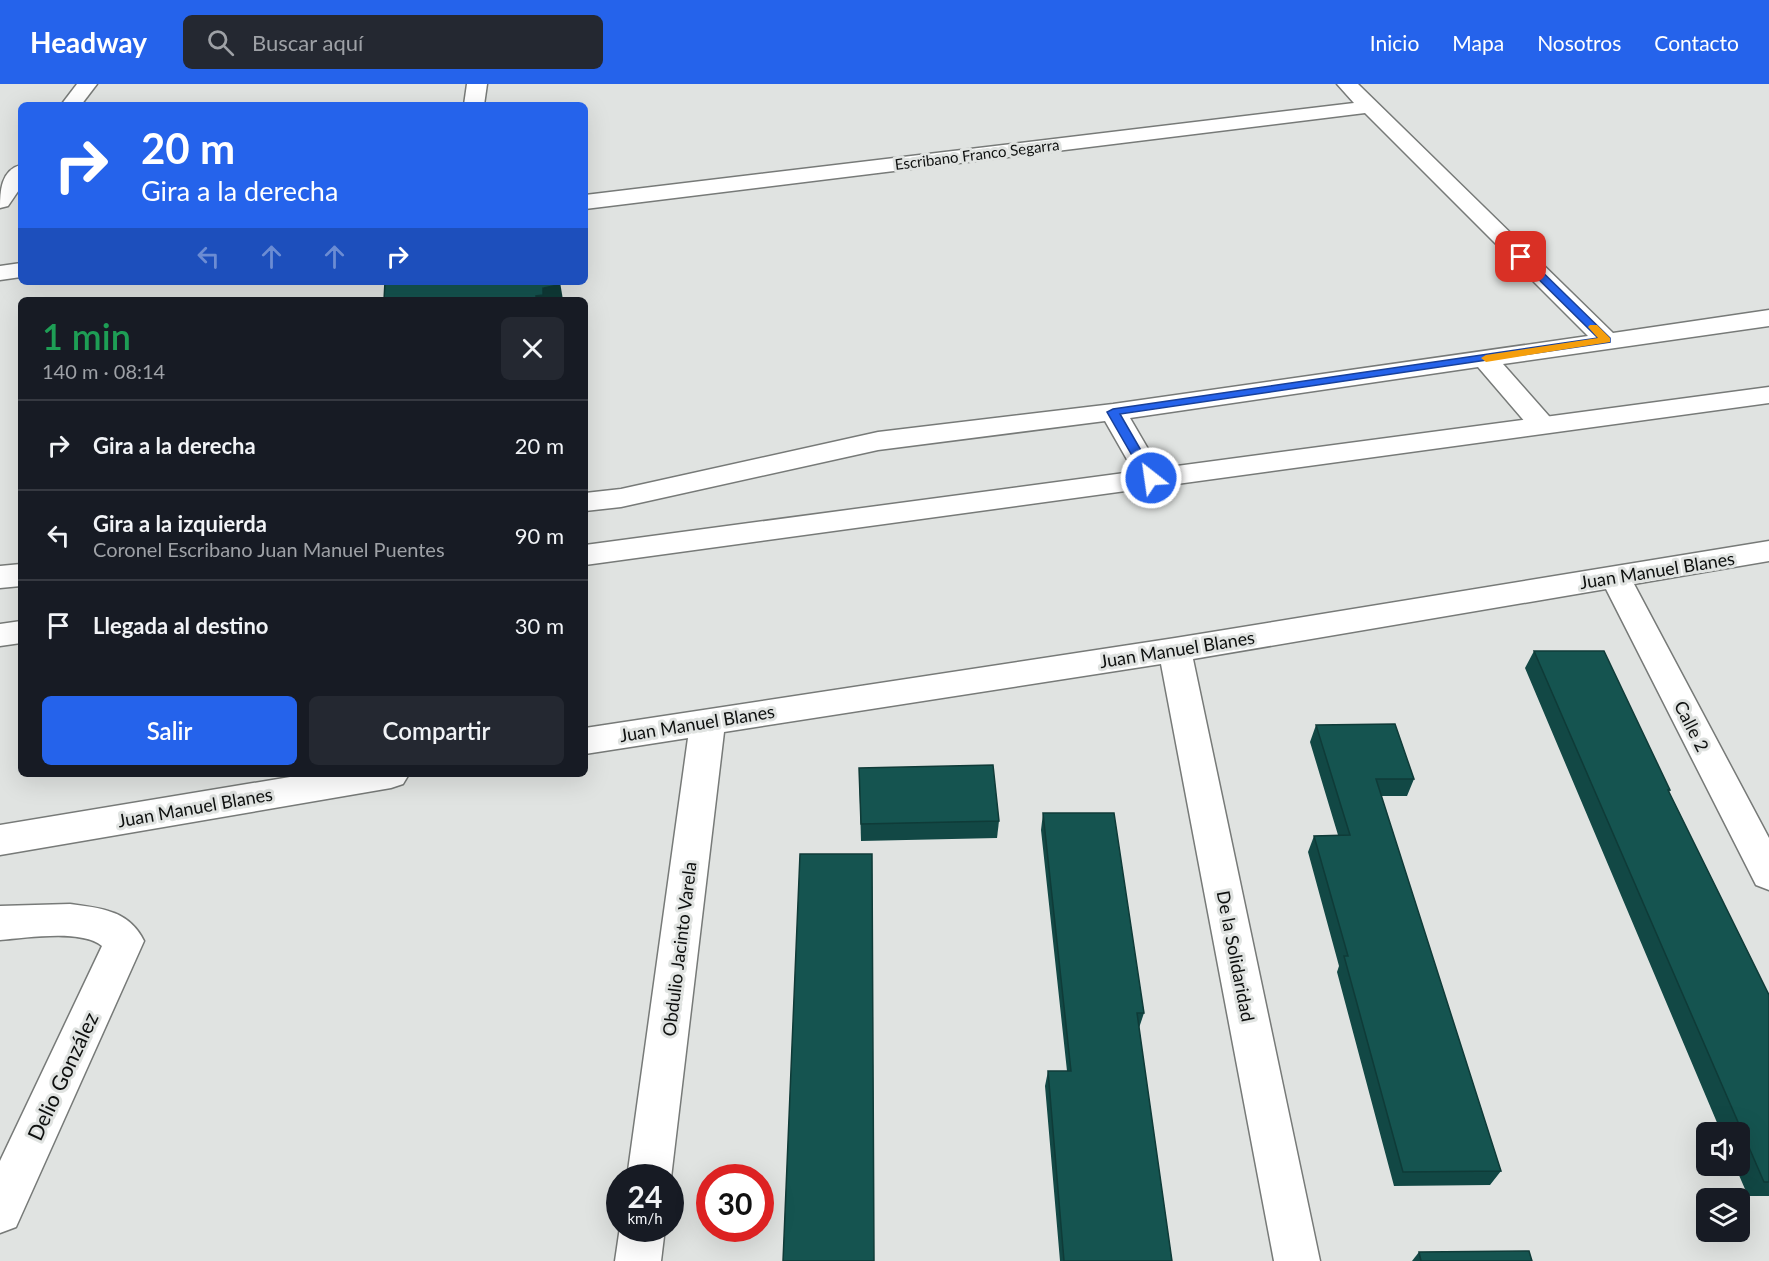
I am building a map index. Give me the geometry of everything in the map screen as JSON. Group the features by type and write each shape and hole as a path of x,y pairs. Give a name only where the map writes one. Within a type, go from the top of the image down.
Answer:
{"main road":[{"path":"73,102 87,84"},
{"path":"474,102 477,84"},
{"path":"1347,84 1606,340"},
{"name":"Escribano Franco Segarra","path":"588,202 1368,107"},
{"path":"0,201 13,175"},
{"path":"0,273 18,270"},
{"path":"588,502 621,498 878,441 1113,412 1769,318"},
{"path":"1485,359 1542,424"},
{"path":"588,555 1769,395"},
{"path":"1113,412 1151,478"},
{"name":"Juan Manuel Blanes","path":"588,740 708,720 1175,650 1769,551"},
{"path":"0,577 18,574"},
{"name":"Calle 2","path":"1615,577 1769,874"},
{"path":"0,635 18,632"},
{"name":"De la Solidaridad","path":"1175,650 1298,1261"},
{"name":"Obdulio Jacinto Varela","path":"651,1164 708,720"},
{"name":"Juan Manuel Blanes","path":"0,840 373,777"},
{"name":"Delio González","path":"0,923 70,920 105,925 124,941 0,1211"},
{"path":"638,1261 640,1242"}],"building":[{"path":"385,285 558,285 543,288 543,295 536,297 384,297"},
{"path":"1534,651 1604,651 1670,790 1668,790 1769,995 1769,1182 1764,1182 1750,1150 1750,1122 1738,1122"},
{"path":"1395,724 1414,779 1376,779 1501,1171 1403,1172 1344,956 1348,956 1314,836 1350,835 1316,725"},
{"path":"993,765 999,821 861,824 859,768"},
{"path":"1043,813 1114,813 1144,1013 1137,1013 1172,1261 1064,1261 1048,1071 1071,1071"},
{"path":"800,854 872,854 874,1261 783,1261"},
{"path":"1529,1251 1532,1261 1421,1261 1419,1252"}],"slow traffic":[{"path":"1486,358 1606,340 1594,327"}],"route":[{"path":"1151,478 1113,412 1606,340 1521,257"}]}
